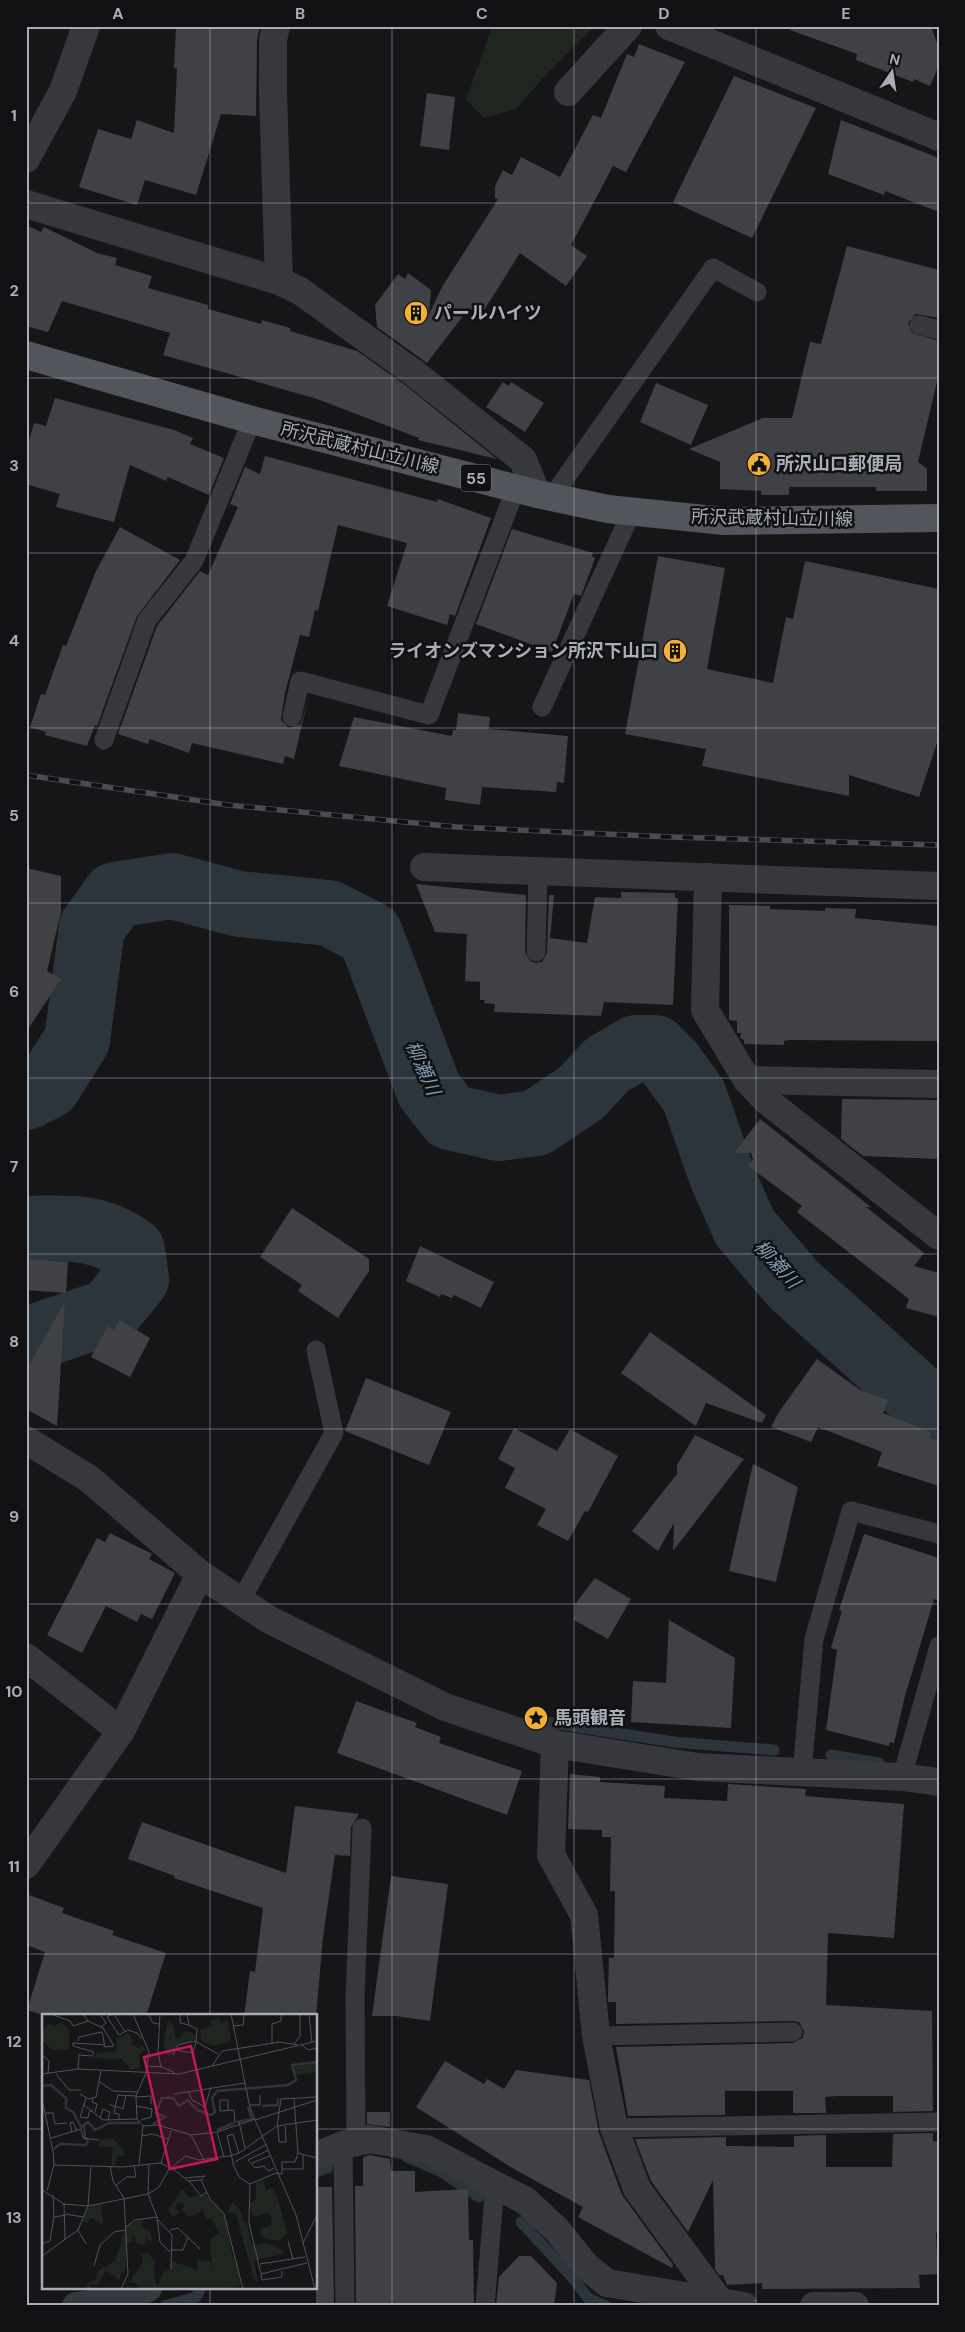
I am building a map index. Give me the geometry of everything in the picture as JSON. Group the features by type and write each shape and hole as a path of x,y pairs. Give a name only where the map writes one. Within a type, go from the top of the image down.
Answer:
{"main road":[{"name":"所沢武蔵村山立川線","path":"26,355 252,420 535,493 632,512 724,521 939,518"}],"street":[{"path":"26,160 63,91 86,26"},
{"path":"276,26 273,94 279,281"},
{"path":"568,92 628,26"},
{"path":"669,26 939,137"},
{"path":"26,204 279,281 300,291 414,373 523,460 535,493"},
{"path":"424,867 939,886"},
{"path":"708,877 705,1010 747,1080 767,1101 939,1236"},
{"path":"747,1080 939,1084"},
{"path":"26,1440 88,1478 200,1574 240,1602 268,1619 445,1706 555,1744 698,1767 902,1777 939,1782"},
{"path":"26,1865 121,1731 200,1574"},
{"path":"26,1657 121,1731"},
{"path":"555,1744 551,1855 584,1915 596,2036 614,2128 637,2189 732,2304"},
{"path":"318,2155 350,2143 370,2139 426,2149 526,2201 542,2214 586,2266 607,2283 656,2298 732,2304"},
{"path":"76,2306 129,2298 144,2290"}],"lane":[{"path":"292,717 300,681 429,715 535,493 713,268 757,292"},
{"path":"919,325 939,330"},
{"path":"104,740 147,620 194,561 252,420"},
{"path":"542,707 632,512"},
{"path":"536,952 538,872"},
{"path":"240,1602 334,1433 316,1350"},
{"path":"802,1772 814,1639 851,1511 939,1534"},
{"path":"902,1777 939,1646"},
{"path":"346,2306 362,1828"},
{"path":"596,2036 793,2032"},
{"path":"614,2128 939,2122"},
{"path":"485,2306 495,2184"}],"shaded area":[{"path":"492,26 595,26 542,79 516,109 484,118 466,100"}],"building":[{"path":"176,26 260,26 257,40 256,116 221,114 196,195 145,180 137,205 79,187 98,129 131,139 137,120 174,133 177,69 174,68"},
{"path":"791,26 931,26 939,49 939,65 930,86 914,79 913,82 856,60 857,54 790,30"},
{"path":"639,44 685,62 626,172 613,166 571,245 587,256 566,286 520,253 481,315 469,308 427,363 377,327 375,305 398,274 405,279 408,273 431,290 429,314 442,287 498,199 495,198 495,186 503,170 512,175 521,157 560,177 593,115 601,118 627,54 634,57"},
{"path":"734,76 816,108 752,238 673,202"},
{"path":"427,93 455,97 449,150 420,146"},
{"path":"841,120 939,158 939,212 885,191 884,195 828,174"},
{"path":"26,225 41,232 44,227 97,253 117,258 115,265 152,276 148,288 208,305 208,309 261,324 262,320 290,328 290,331 357,351 405,385 497,459 418,440 419,438 317,399 163,355 170,333 62,301 48,332 26,326"},
{"path":"847,246 939,270 939,318 916,314 908,323 912,333 939,341 939,373 918,462 927,469 927,491 876,491 876,487 789,487 789,495 761,495 761,491 720,489 720,462 689,449 763,418 792,418 810,342 821,344"},
{"path":"503,382 508,386 511,382 544,403 525,432 486,407"},
{"path":"656,383 708,405 691,445 640,422"},
{"path":"55,398 174,430 193,438 190,444 224,458 209,495 168,477 166,481 130,465 114,522 56,507 60,494 26,484 26,451 34,423 46,426"},
{"path":"265,456 437,502 438,499 491,518 455,616 450,614 447,625 387,606 407,543 338,525 318,611 315,610 309,637 300,635 285,693 281,720 289,728 301,724 308,699 294,759 285,756 283,764 192,743 189,753 150,739 148,744 118,734 157,626 200,571 208,575 238,507 230,504 245,467 260,474"},
{"path":"120,527 180,560 137,616 97,726 95,725 87,746 45,735 46,732 30,727 41,694 45,695 63,645 66,646 96,571"},
{"path":"512,529 593,553 592,556 595,558 581,596 574,594 552,652 476,624"},
{"path":"658,556 725,568 707,669 773,683 786,617 793,619 805,561 939,589 939,737 919,797 849,775 849,796 702,766 706,749 625,734"},
{"path":"458,713 490,717 489,729 568,736 564,783 557,782 556,792 482,787 480,805 445,800 446,788 339,766 354,717 452,736 453,730 456,730"},
{"path":"26,868 61,876 61,912 47,971 61,979 26,1032"},
{"path":"416,884 526,895 525,952 530,961 535,963 542,962 547,953 549,895 554,895 550,938 587,943 595,897 621,898 621,892 675,893 675,898 678,898 673,1005 604,1002 601,1016 494,1012 495,1004 484,1003 485,1000 480,1000 480,982 465,981 467,934 435,932"},
{"path":"729,905 770,906 770,909 825,911 825,908 856,909 855,918 939,926 939,1041 789,1040 784,1041 784,1045 744,1044 744,1040 740,1038 741,1033 737,1033 737,1021 729,1020"},
{"path":"842,1099 937,1100 939,1159 863,1156 841,1139"},
{"path":"760,1119 871,1207 866,1207 924,1253 914,1266 939,1273 939,1317 906,1308 909,1299 797,1212 802,1206 748,1166 753,1160 751,1153 734,1153"},
{"path":"292,1208 369,1259 369,1271 338,1318 298,1291 302,1285 260,1257"},
{"path":"420,1246 494,1282 481,1308 454,1295 452,1298 441,1294 440,1297 406,1281"},
{"path":"26,1259 68,1262 66,1293 26,1290"},
{"path":"65,1301 57,1426 26,1409 26,1371"},
{"path":"119,1320 150,1338 130,1377 91,1357 108,1326 114,1330"},
{"path":"650,1332 766,1415 762,1423 706,1403 696,1426 621,1373"},
{"path":"817,1359 860,1390 888,1400 883,1413 931,1432 929,1438 939,1441 939,1486 877,1466 882,1452 818,1427 811,1442 771,1427 779,1412"},
{"path":"366,1378 451,1412 429,1465 345,1431"},
{"path":"514,1428 557,1451 570,1429 618,1456 588,1512 585,1511 568,1541 537,1525 546,1509 505,1488 515,1468 498,1459"},
{"path":"695,1435 744,1459 673,1551 674,1523 658,1551 632,1531 677,1474 677,1465"},
{"path":"753,1464 798,1487 776,1582 729,1571"},
{"path":"110,1533 152,1554 149,1559 175,1573 152,1619 141,1614 137,1622 106,1606 82,1653 47,1635 97,1538 105,1542"},
{"path":"864,1534 939,1558 939,1601 934,1599 905,1696 894,1743 890,1742 889,1746 826,1730 837,1650 831,1648 842,1611 839,1610"},
{"path":"595,1578 631,1599 608,1639 574,1620 575,1604"},
{"path":"669,1620 735,1658 731,1728 631,1722 633,1681 666,1683"},
{"path":"356,1701 417,1723 415,1727 441,1737 439,1743 522,1771 507,1815 337,1753"},
{"path":"570,1774 600,1777 600,1782 665,1786 664,1798 727,1801 728,1784 806,1789 805,1796 904,1804 894,1938 828,1933 826,2005 932,2011 933,2111 893,2112 893,2096 837,2096 825,2097 826,2113 793,2113 793,2091 725,2091 725,2115 628,2116 616,2047 793,2043 803,2038 804,2031 799,2022 793,2021 616,2024 616,2002 608,2002 609,1958 614,1958 615,1891 610,1891 611,1837 602,1837 602,1830 568,1829"},
{"path":"295,1806 359,1814 351,1827 350,1856 335,1855 323,1937 316,2014 244,2014 250,1971 255,1972 263,1908 174,1878 175,1876 128,1859 142,1822 286,1873"},
{"path":"391,1876 448,1884 430,2021 396,2016 372,2016"},
{"path":"26,1894 64,1908 62,1913 114,1931 112,1935 166,1953 147,2014 42,2015 27,2010 45,1952 26,1945"},
{"path":"445,2061 484,2084 487,2079 504,2089 516,2070 589,2080 599,2133 622,2195 673,2265 672,2268 578,2217 583,2207 514,2169 416,2107"},
{"path":"367,2112 390,2112 390,2127 367,2124"},
{"path":"933,2133 933,2141 939,2141 939,2233 936,2233 938,2274 919,2275 920,2288 762,2289 762,2283 727,2285 723,2275 719,2275 715,2269 713,2180 688,2232 651,2181 635,2139 726,2137 726,2146 794,2147 794,2136 826,2135 826,2167 892,2167 893,2134"},
{"path":"370,2155 390,2159 391,2171 415,2171 415,2192 468,2189 469,2240 473,2240 474,2306 356,2306 355,2186 363,2186 363,2157"},
{"path":"318,2187 332,2187 334,2306 316,2306 316,2290 318,2290"},
{"path":"519,2256 531,2256 557,2283 554,2306 496,2306 499,2277"}],"waterway":[{"name":"柳瀬川","path":"26,1097 48,1086 77,1040 92,927 115,895 172,886 239,904 329,913 370,934 429,1090 450,1117 499,1128 536,1123 581,1093 607,1065 636,1048 655,1048 670,1063 694,1096 722,1176 745,1228 794,1285 931,1408 939,1413"},
{"name":"柳瀬川","path":"26,1229 55,1228 82,1230 107,1236 132,1250 136,1279 109,1312 26,1340"},
{"path":"546,1722 674,1742 774,1750"},
{"path":"831,1755 879,1763"},
{"path":"407,2157 440,2171 479,2197"},
{"path":"318,2171 328,2168"},
{"path":"521,2222 571,2276 588,2298 606,2306"},
{"path":"165,2306 196,2297 200,2290"}],"railway":[{"path":"26,775 228,805 457,827 671,837 939,845"}],"place":[{"name":"パールハイツ","path":"416,313"},
{"name":"所沢山口郵便局","path":"759,464"},
{"name":"ライオンズマンション所沢下山口","path":"675,651"},
{"name":"馬頭観音","path":"536,1718"}]}
